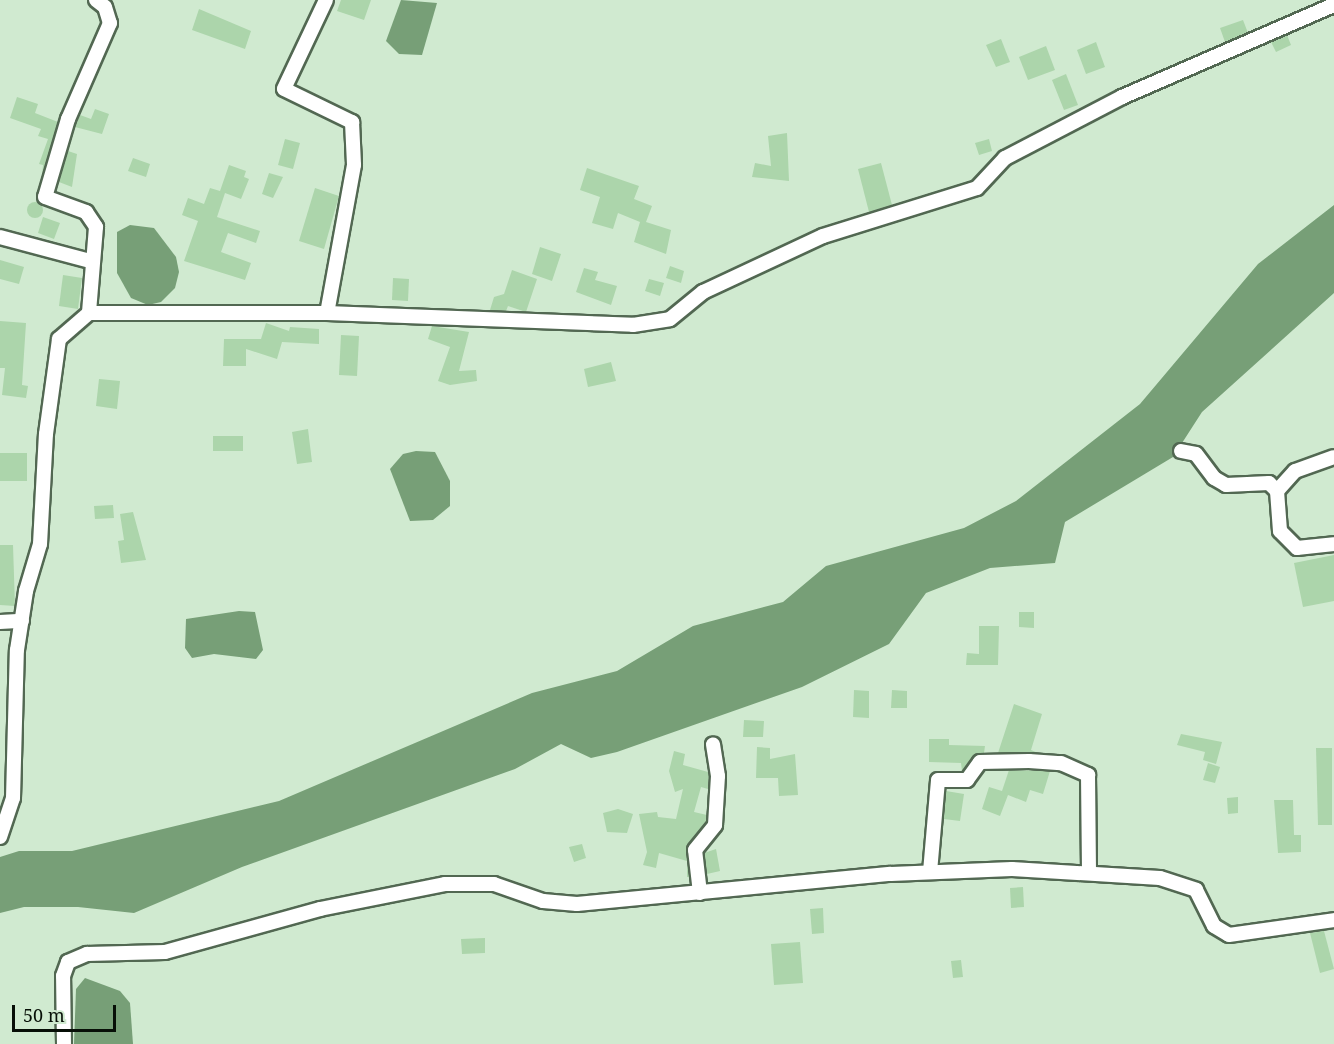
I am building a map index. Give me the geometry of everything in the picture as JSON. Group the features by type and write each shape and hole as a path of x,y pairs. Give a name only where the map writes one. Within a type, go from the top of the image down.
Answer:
{"street":[{"path":"89,314 90,261 96,227 86,212 45,197 68,119 110,23 105,7 96,0"},
{"path":"326,0 284,89 352,122 354,165 327,313"},
{"path":"0,837 12,798 21,621 40,544 46,434 59,339 89,314 327,313 506,323 633,325 670,319 703,292 823,236 977,188 1005,158 1122,98 1334,5"},
{"path":"0,237 90,261"},
{"path":"1181,452 1196,454 1214,478 1226,485 1269,483 1277,490 1280,531 1290,542 1307,550 1334,544"},
{"path":"1277,490 1295,471 1334,457"},
{"path":"0,622 21,621"},
{"path":"700,893 695,850 715,825 718,776 713,744"},
{"path":"930,872 938,780 967,780 980,762 1029,761 1061,763 1088,774 1089,873"},
{"path":"64,1044 63,976 68,962 87,954 165,952 320,909 445,884 494,884 543,901 577,904 930,872 1089,873 1160,878 1196,890 1214,926 1229,935 1334,920"}],"shaded area":[{"path":"401,0 437,3 422,55 399,54 386,41"},
{"path":"1334,205 1334,293 1202,412 1173,457 1065,522 1055,563 990,568 926,593 889,644 802,687 617,752 591,758 561,744 515,769 242,867 134,913 78,907 24,907 0,913 0,857 19,851 72,851 279,801 532,693 617,671 693,626 783,602 826,566 964,528 1016,501 1140,404 1258,264"},
{"path":"130,225 154,228 176,257 179,272 175,288 161,302 148,305 131,298 117,273 117,232"},
{"path":"416,451 435,452 450,481 450,506 433,520 410,521 390,469 403,454"},
{"path":"239,611 255,612 263,650 256,659 214,654 192,658 185,648 186,619"},
{"path":"85,978 120,991 130,1003 133,1044 74,1044 76,989"}],"building":[{"path":"341,0 371,0 364,20 337,11"},
{"path":"199,9 251,31 245,49 192,30"},
{"path":"1243,20 1248,33 1225,42 1220,28"},
{"path":"1287,35 1291,45 1276,52 1271,42"},
{"path":"1001,39 1010,62 996,67 986,45"},
{"path":"1096,42 1105,67 1086,74 1077,50"},
{"path":"1046,46 1055,70 1028,80 1019,57"},
{"path":"1066,74 1078,105 1064,110 1052,80"},
{"path":"17,97 38,104 35,113 58,122 42,176 43,165 39,164 48,139 38,136 41,129 10,118"},
{"path":"95,109 109,114 102,134 75,127 80,115 91,119"},
{"path":"787,133 789,181 752,177 755,163 771,166 768,136"},
{"path":"285,139 300,143 293,169 278,165"},
{"path":"989,139 992,151 979,155 975,143"},
{"path":"68,151 77,154 72,187 59,182"},
{"path":"133,158 150,164 146,177 128,171"},
{"path":"881,163 892,205 869,212 858,169"},
{"path":"229,165 246,171 244,177 249,179 241,199 225,193 217,217 260,231 256,243 228,233 221,252 251,263 245,280 184,261 198,221 182,215 188,198 204,204 210,188 220,191"},
{"path":"587,168 639,186 634,199 652,206 646,222 671,230 666,254 634,242 640,222 618,213 613,229 592,223 600,197 580,190"},
{"path":"269,173 283,177 273,198 262,194"},
{"path":"315,188 339,196 324,249 299,241"},
{"path":"35,202 41,204 43,210 41,216 35,218 29,216 27,210 29,204"},
{"path":"43,217 60,223 54,239 38,233"},
{"path":"540,247 561,254 552,281 532,274"},
{"path":"0,260 24,267 19,284 0,279"},
{"path":"670,266 684,271 681,283 666,278"},
{"path":"584,268 598,272 595,280 617,286 611,305 576,292"},
{"path":"512,270 537,279 526,312 508,306 506,311 490,310 494,297 504,294"},
{"path":"63,275 82,278 78,309 59,306"},
{"path":"393,278 409,279 408,301 392,300"},
{"path":"649,279 664,283 660,296 645,291"},
{"path":"0,321 26,323 22,385 28,386 26,398 2,395 5,368 0,368"},
{"path":"266,323 289,331 290,327 319,329 319,344 282,342 277,359 246,349 246,366 223,366 224,339 261,339"},
{"path":"432,326 469,332 459,371 476,370 477,381 450,385 438,381 450,347 428,339"},
{"path":"341,335 359,336 357,376 339,375"},
{"path":"611,362 616,381 588,387 584,369"},
{"path":"99,379 120,381 117,409 96,406"},
{"path":"308,429 312,462 297,464 292,432"},
{"path":"213,436 243,436 243,451 213,451"},
{"path":"0,453 27,453 27,481 0,481"},
{"path":"113,505 114,518 95,519 94,506"},
{"path":"133,512 146,560 121,563 118,541 124,540 120,514"},
{"path":"0,545 13,545 15,606 0,605"},
{"path":"1334,555 1334,601 1303,607 1294,563"},
{"path":"1019,612 1034,612 1034,628 1019,627"},
{"path":"979,626 999,626 998,665 966,665 967,653 979,654"},
{"path":"854,690 869,691 869,718 853,717"},
{"path":"892,690 907,691 907,708 891,708"},
{"path":"1014,704 1042,714 1031,750 1038,753 998,753"},
{"path":"744,720 764,721 763,737 743,737"},
{"path":"1181,734 1222,742 1216,764 1203,760 1205,752 1177,745"},
{"path":"929,739 949,739 949,745 985,746 984,753 975,754 962,771 961,763 929,762"},
{"path":"757,747 770,748 770,759 795,754 798,795 779,796 778,778 756,778"},
{"path":"1316,748 1332,748 1332,825 1318,825"},
{"path":"674,751 685,754 683,765 708,772 709,776 708,789 701,787 694,812 707,815 706,822 686,848 689,877 687,877 687,861 659,853 656,868 643,865 647,852 639,814 657,812 658,817 676,819 683,789 675,792 669,771"},
{"path":"1208,763 1220,767 1215,783 1203,780"},
{"path":"1009,770 1050,771 1043,794 1030,790 1026,802 1008,795 1000,816 982,809 989,787 1002,791"},
{"path":"946,791 964,794 960,821 944,819"},
{"path":"1238,797 1238,813 1228,814 1227,798"},
{"path":"1274,800 1293,800 1294,835 1301,835 1301,852 1278,853"},
{"path":"618,809 633,814 627,833 607,832 603,813"},
{"path":"582,844 586,858 574,862 569,847"},
{"path":"716,849 720,871 707,874 704,853"},
{"path":"1023,887 1024,907 1011,908 1010,888"},
{"path":"823,908 824,933 812,934 810,909"},
{"path":"1324,931 1334,969 1320,973 1310,933"},
{"path":"485,938 485,953 462,954 461,939"},
{"path":"800,942 803,983 774,985 771,944"},
{"path":"961,960 963,977 953,978 951,961"}]}
